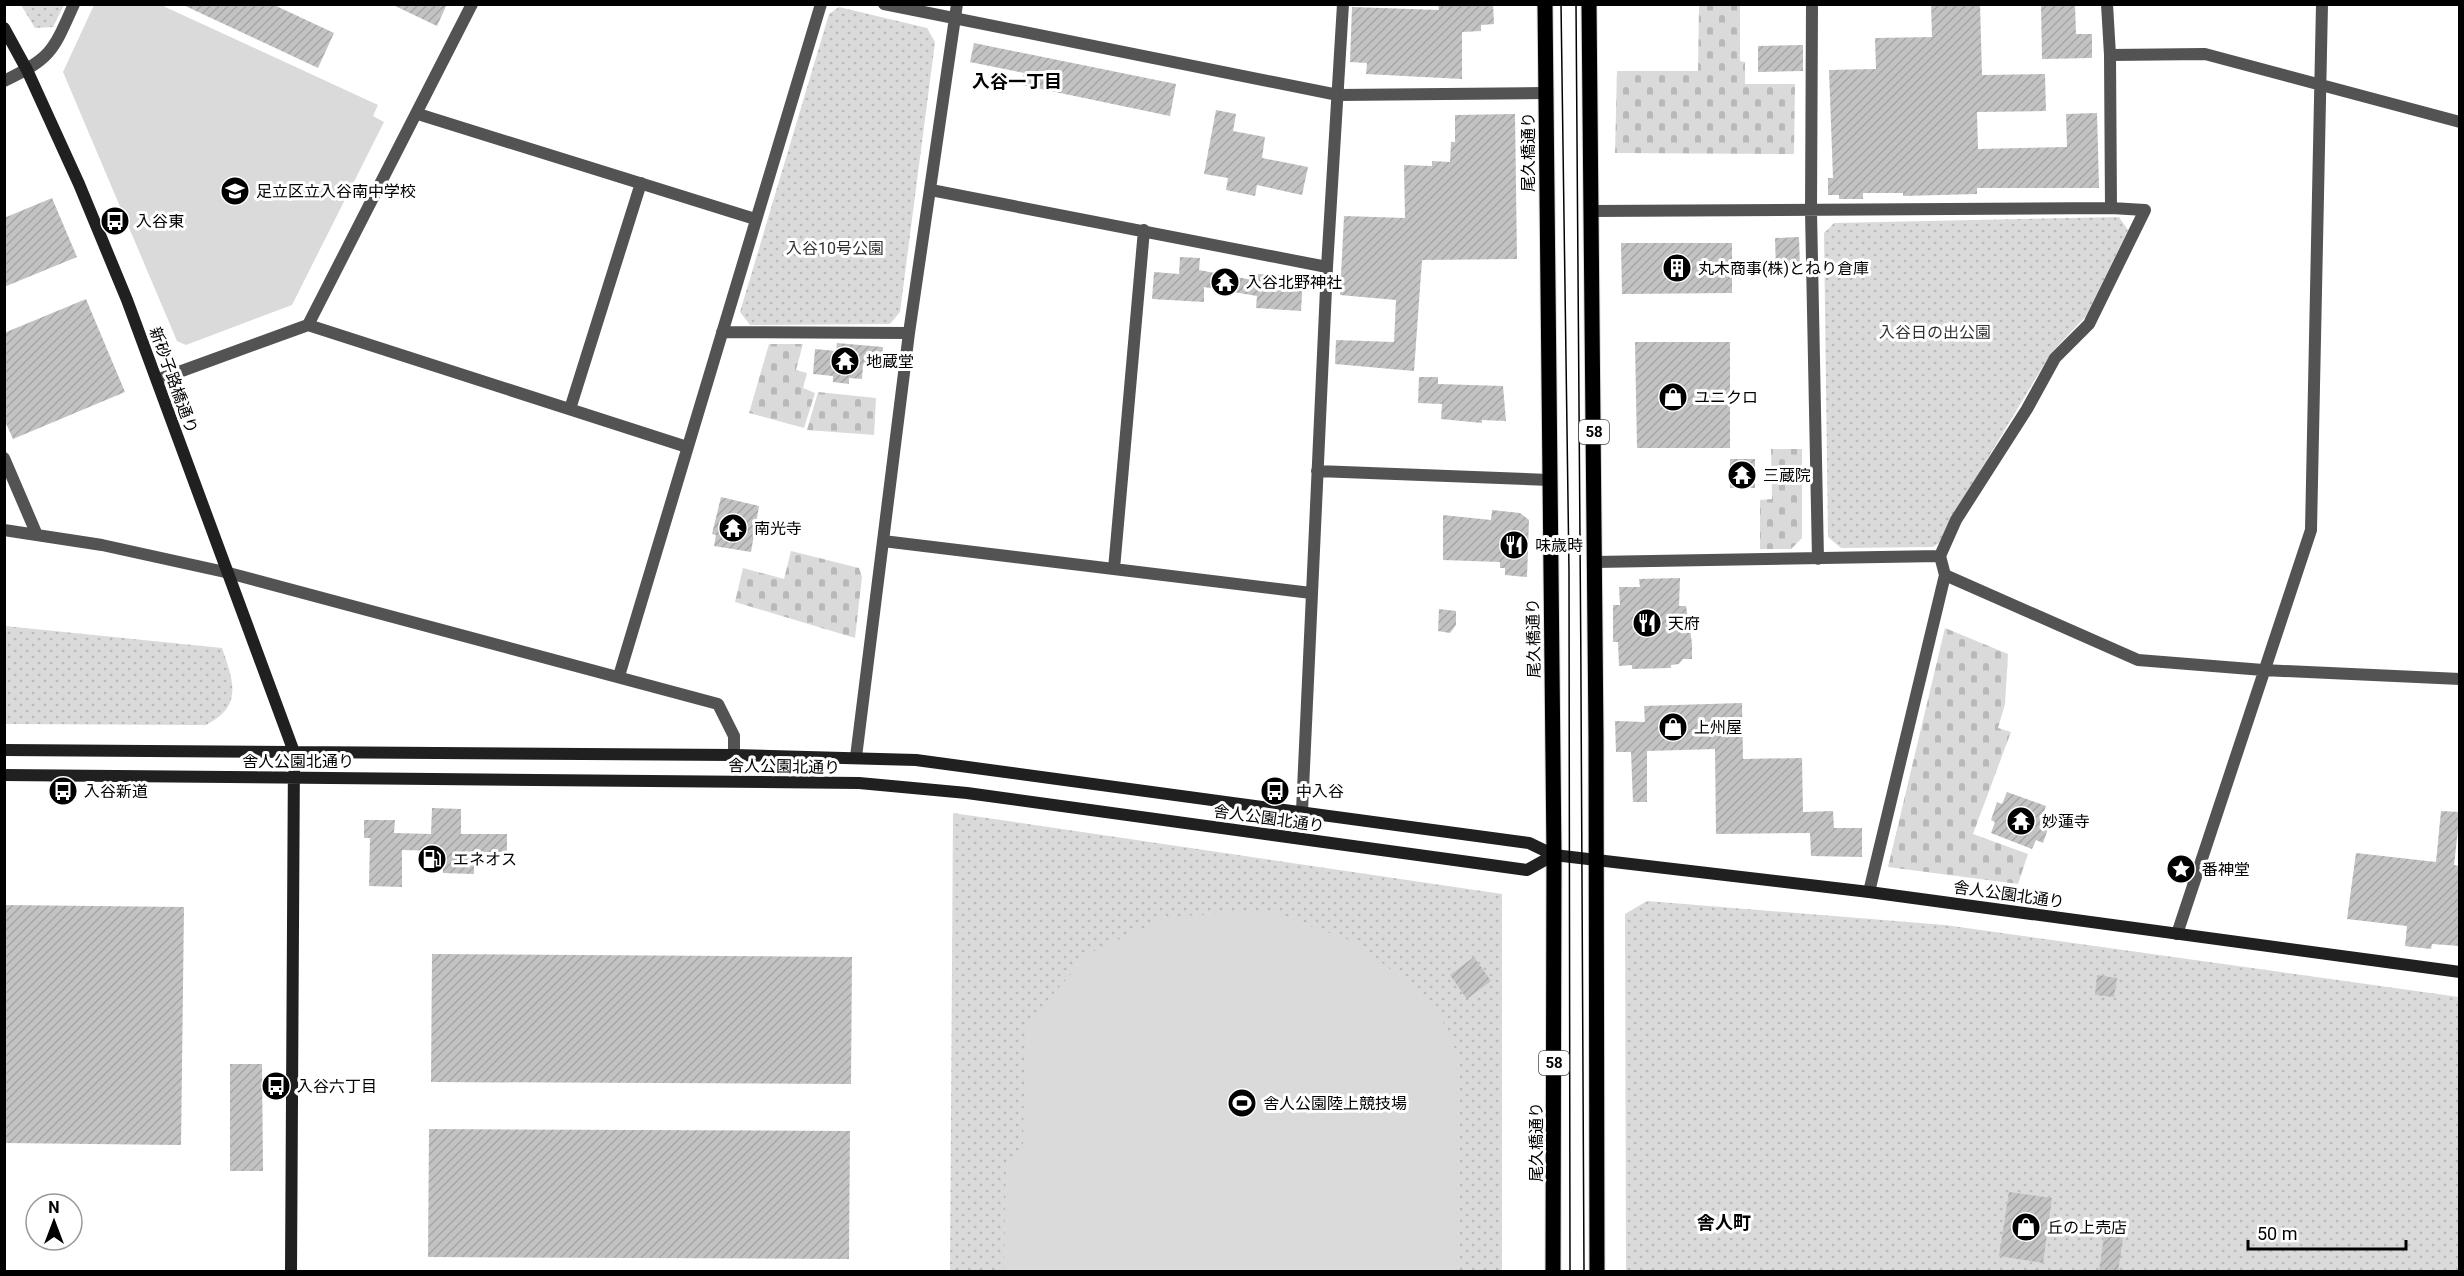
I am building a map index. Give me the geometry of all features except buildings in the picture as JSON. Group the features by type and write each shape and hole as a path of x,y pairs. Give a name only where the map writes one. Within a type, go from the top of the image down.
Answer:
{"main road":[{"name":"尾久橋通り","path":"1545,4 1548,480 1554,855 1552,1272"},
{"name":"58","path":"1589,4 1595,562 1597,1272"}],"street":[{"path":"4,81 45,59 58,40 74,4"},
{"path":"308,325 418,114 472,4"},
{"path":"619,676 754,219 821,4"},
{"path":"884,4 1338,95 1546,93"},
{"path":"856,757 909,333 957,4"},
{"path":"1302,811 1327,267 1342,4"},
{"path":"1812,4 1811,212 1818,559"},
{"path":"2107,4 2110,55 2111,208"},
{"path":"2177,934 2311,530 2322,4"},
{"name":"新砂子路橋通り","path":"4,28 27,70 79,184 157,380 225,572 294,752"},
{"path":"2110,55 2205,54 2460,122"},
{"path":"418,114 754,219"},
{"path":"570,409 642,183"},
{"path":"931,190 1327,267"},
{"path":"1591,211 1811,212 2111,208 2145,210 2089,324 2055,358 2027,409 1956,520 1940,556 1946,575 1869,892"},
{"path":"1114,569 1144,230"},
{"path":"157,380 308,325 687,447"},
{"path":"722,332 909,333"},
{"path":"4,458 38,535"},
{"path":"1317,471 1548,480"},
{"path":"4,530 102,545 225,572 718,704 734,736 734,755"},
{"path":"882,541 1311,592"},
{"path":"1595,562 1940,556"},
{"path":"1946,575 2138,660 2263,670 2460,679"},
{"name":"舎人公園北通り","path":"4,750 734,755 916,760 1529,843 1554,855 1869,892 2460,972"},
{"path":"291,1272 294,752"},
{"name":"舎人公園北通り","path":"4,775 859,783 967,794 1527,870 1554,855"}],"green space":[{"path":"21,5 64,5 53,27 35,28"},
{"name":"足立区立入谷南中学校","path":"94,5 161,5 378,105 373,116 384,122 292,305 186,345 177,341 63,72"},
{"path":"1699,5 1740,5 1740,61 1745,62 1745,84 1795,84 1794,154 1615,153 1617,71 1698,71"},
{"name":"入谷10号公園","path":"839,7 927,28 935,42 900,312 890,324 750,325 740,312 829,14"},
{"name":"入谷日の出公園","path":"2119,217 2128,230 2086,316 2051,353 1947,526 1945,539 1933,547 1841,548 1828,537 1824,233 1834,223"},
{"path":"769,344 803,344 796,370 807,373 803,388 815,393 804,428 749,413"},
{"path":"818,392 876,398 874,435 807,430"},
{"path":"1771,449 1802,449 1802,538 1791,549 1760,549 1760,500 1772,499"},
{"path":"791,551 859,568 862,577 855,638 735,602 743,568 784,579"},
{"path":"5,626 222,648 232,681 231,701 218,718 206,725 5,724"},
{"path":"1945,628 2008,654 2005,704 1998,728 2011,732 1973,834 2028,854 2018,884 1888,867"},
{"name":"舎人公園陸上競技場","path":"953,813 1502,894 1502,1271 950,1272"},
{"path":"1647,901 1945,925 2459,997 2459,1271 1626,1271 1625,914"},
{"name":"舎人公園陸上競技場","path":"1268,911 1355,942 1435,1004 1460,1060 1460,1271 1004,1271 1006,1161 1023,1146 1025,1025 1090,953 1167,917"}],"tram line":[{"path":"1561,4 1569,571 1570,1272"},
{"path":"1576,4 1584,1272"}],"place":[{"name":"足立区立入谷南中学校","path":"235,191"},
{"name":"入谷東","path":"115,221"},
{"name":"丸木商事(株)とねり倉庫","path":"1677,268"},
{"name":"入谷北野神社","path":"1225,282"},
{"name":"地蔵堂","path":"845,361"},
{"name":"ユニクロ","path":"1673,397"},
{"name":"三蔵院","path":"1742,475"},
{"name":"南光寺","path":"733,528"},
{"name":"味歳時","path":"1514,545"},
{"name":"天府","path":"1647,623"},
{"name":"上州屋","path":"1673,727"},
{"name":"入谷新道","path":"63,791"},
{"name":"中入谷","path":"1275,791"},
{"name":"妙蓮寺","path":"2021,821"},
{"name":"エネオス","path":"432,859"},
{"name":"番神堂","path":"2181,869"},
{"name":"入谷六丁目","path":"276,1086"},
{"name":"舎人公園陸上競技場","path":"1242,1103"},
{"name":"丘の上売店","path":"2026,1227"}],"district":[{"name":"入谷一丁目","path":"1017,82"},
{"name":"舎人町","path":"1724,1223"}]}
